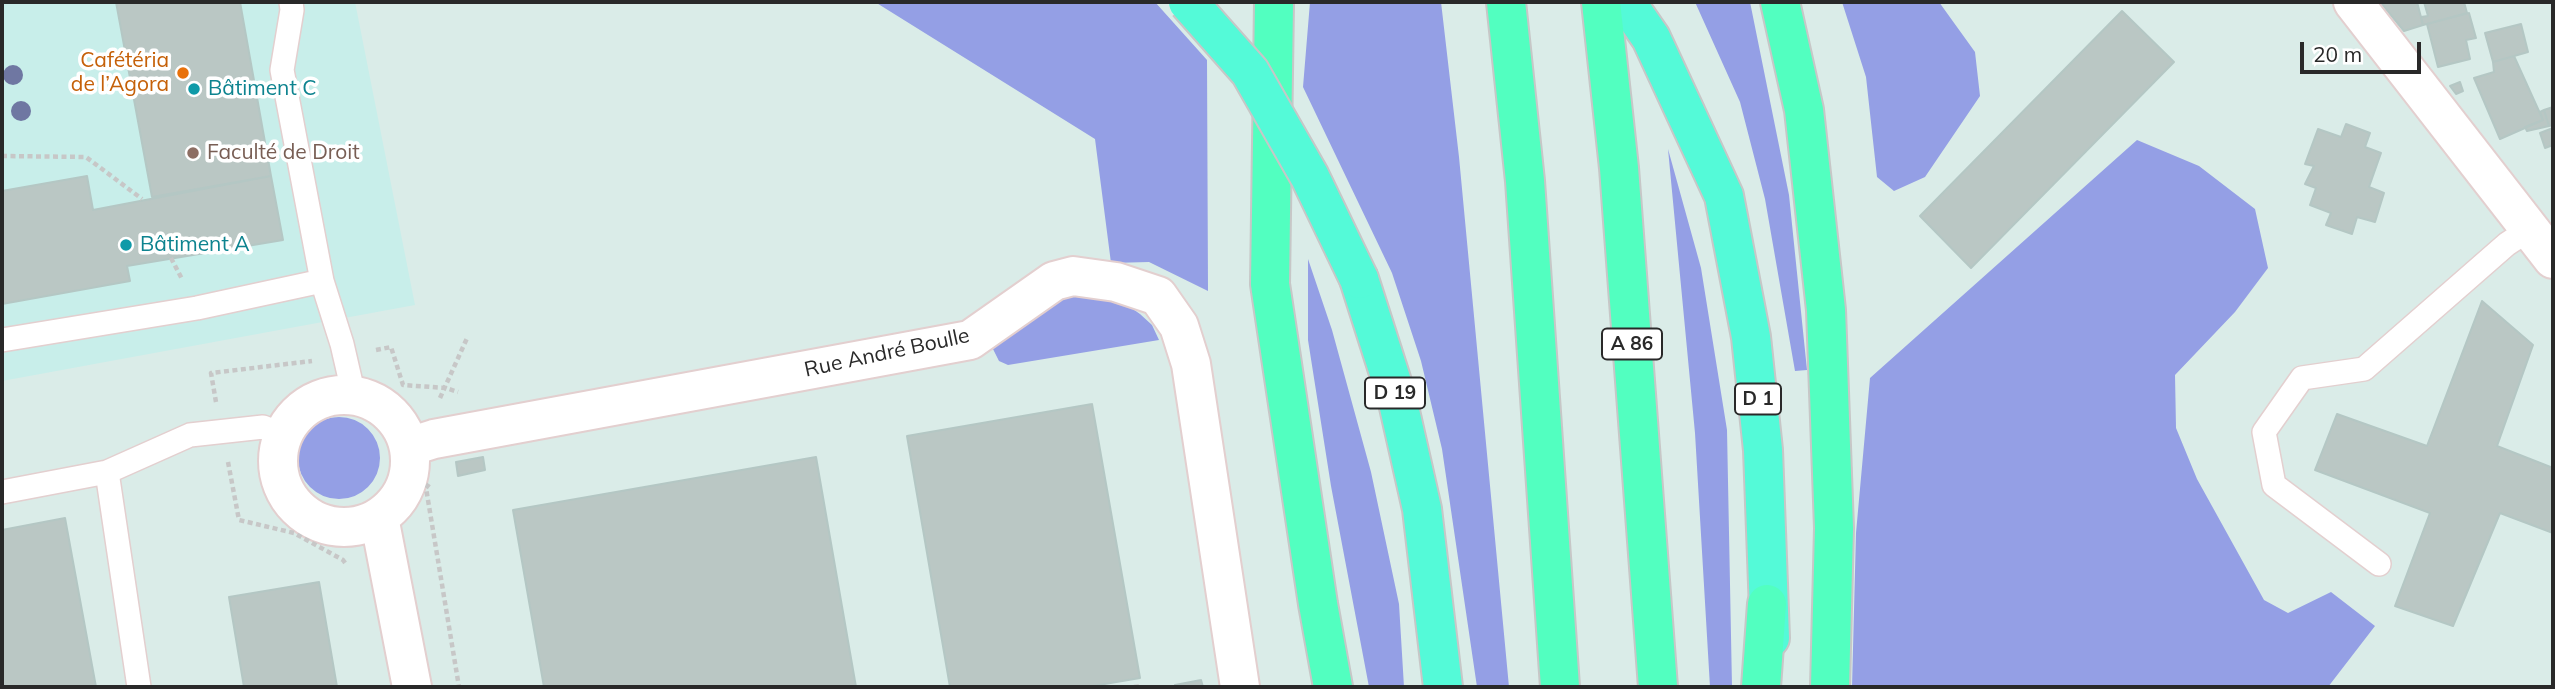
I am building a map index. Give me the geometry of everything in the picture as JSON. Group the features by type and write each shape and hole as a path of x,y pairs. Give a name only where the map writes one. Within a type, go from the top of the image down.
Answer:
{"highway":[{"name":"D 19","path":"1188,2 1250,72 1310,177 1359,279 1397,398 1422,509 1443,687"},
{"path":"1274,2 1270,284 1333,687"},
{"path":"1506,2 1525,181 1560,687"},
{"name":"A 86","path":"1601,2 1619,168 1658,687"},
{"name":"D 1","path":"1626,2 1651,38 1724,196 1753,349 1763,450 1767,604"},
{"path":"1780,2 1804,110 1826,310 1833,528 1830,687"},
{"path":"1761,687 1767,604"},
{"path":"1767,604 1774,687"}],"street":[{"path":"2353,2 2553,259"},
{"name":"Rue André Boulle","path":"421,443 970,341 1054,281 1073,276 1116,282 1158,296 1179,326 1191,364 1240,687"},
{"path":"332,396 354,396 373,401 421,443 410,467 406,487 395,504 379,517 360,526 339,527 318,523 300,511 287,495 279,476 278,455 283,435 295,416 312,403 332,396"},
{"path":"379,517 412,687"}],"lane":[{"path":"291,2 282,70 323,281 354,396"},
{"path":"2379,564 2274,485 2264,432 2302,379 2364,369 2507,244 2530,229"},
{"path":"2,340 197,307 323,281"},
{"path":"2,492 107,472 190,436 263,427 283,435"},
{"path":"107,472 139,687"}],"path":[{"path":"2,156 86,157 142,199"},
{"path":"459,687 426,488 444,465 421,443 428,417 446,388 468,335"},
{"path":"349,570 343,559 294,533 239,520 211,373 345,356 391,347 403,385 446,388"},
{"path":"1134,687 1142,686"}],"shaded area":[{"name":"Faculté de Droit","path":"2,2 355,2 415,305 2,381"},
{"path":"875,2 1155,2 1207,60 1208,291 1149,262 1111,263 1095,139"},
{"path":"1310,2 1441,2 1459,157 1509,687 1477,687 1442,449 1421,361 1392,273 1303,87"},
{"path":"1695,2 1750,2 1789,195 1807,370 1795,371 1765,199 1740,102"},
{"path":"1842,2 1939,2 1975,52 1980,96 1925,177 1894,191 1877,177 1866,77"},
{"path":"2137,140 2199,166 2255,209 2268,268 2235,312 2175,375 2176,428 2197,479 2264,600 2288,613 2331,592 2375,626 2328,687 1852,687 1856,533 1870,378"},
{"path":"1668,149 1701,268 1727,430 1732,687 1710,687 1695,433"},
{"path":"1308,259 1332,330 1371,472 1399,604 1404,687 1369,687 1331,486 1308,340"},
{"path":"1094,293 1120,300 1140,314 1152,325 1159,340 1008,365 999,361 992,347 1046,305 1070,295"},
{"path":"339,417 355,420 368,429 377,442 380,458 377,474 368,487 355,496 339,499 323,496 310,487 301,474 298,458 301,442 310,429 323,420"}],"building":[{"name":"Bâtiment C","path":"116,2 240,2 271,176 152,197"},
{"path":"2417,2 2423,25 2404,31 2381,3"},
{"path":"2424,2 2464,2 2467,13 2423,25 2421,17 2428,16"},
{"path":"2122,11 2174,62 1971,268 1920,216"},
{"path":"2469,13 2476,38 2466,40 2470,59 2438,67 2427,24"},
{"path":"2521,24 2528,52 2493,62 2485,33"},
{"path":"2514,56 2543,120 2500,139 2474,78 2494,72 2493,62"},
{"path":"2460,82 2463,91 2456,94 2450,86"},
{"path":"2553,107 2553,125 2549,126 2544,110"},
{"path":"2544,110 2549,126 2527,131 2525,127 2543,120 2540,112"},
{"path":"2346,124 2370,133 2365,147 2381,153 2369,187 2384,193 2375,222 2357,217 2352,234 2326,225 2331,213 2310,205 2316,188 2305,184 2314,166 2305,164 2318,129 2341,137"},
{"path":"2553,128 2553,145 2545,148 2540,133"},
{"name":"Bâtiment A","path":"87,176 93,210 271,176 283,240 127,266 130,281 2,304 2,191"},
{"path":"2482,301 2533,345 2497,446 2553,468 2553,533 2500,513 2453,626 2395,606 2430,513 2315,470 2337,414 2427,446"},
{"path":"1092,404 1140,678 1087,687 950,687 907,436"},
{"path":"483,457 485,470 458,476 456,462"},
{"path":"816,457 856,687 544,687 513,510"},
{"path":"65,518 96,687 2,687 2,530"},
{"path":"319,582 337,687 244,687 229,597"},
{"path":"1201,680 1203,687 1175,685"}],"place":[{"name":"Cafétéria de l’Agora","path":"183,73"},
{"name":"Bâtiment C","path":"194,89"},
{"name":"Faculté de Droit","path":"193,153"},
{"name":"Bâtiment A","path":"126,245"}]}
